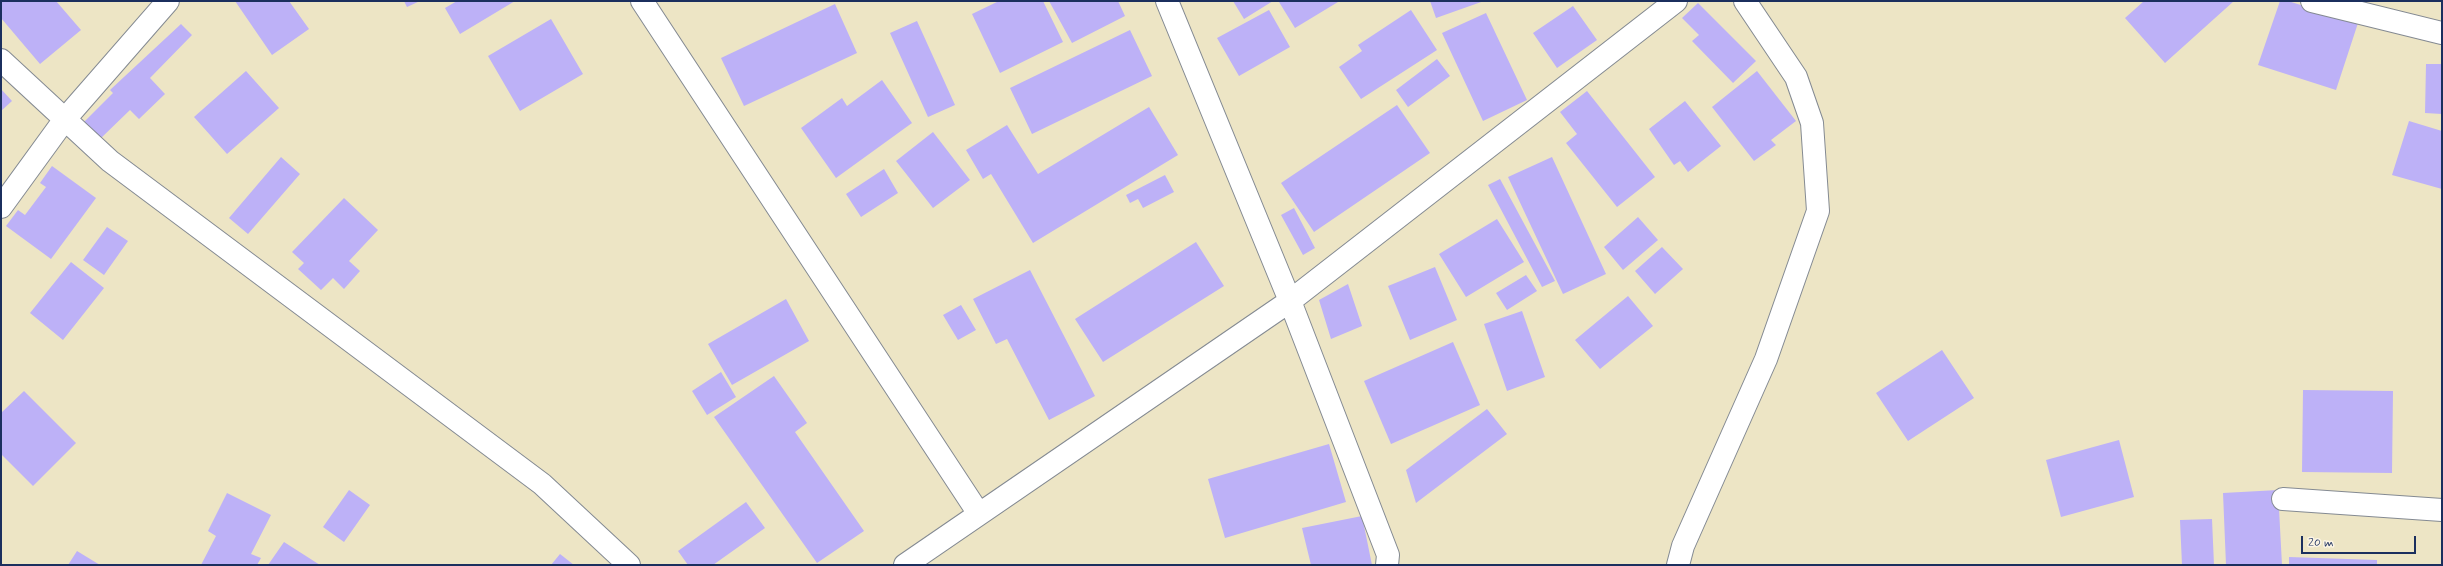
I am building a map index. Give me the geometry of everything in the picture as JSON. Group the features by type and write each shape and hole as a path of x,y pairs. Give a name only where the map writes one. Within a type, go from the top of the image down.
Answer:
{"street":[{"path":"1,207 65,119 168,1"},
{"path":"642,1 979,514"},
{"path":"1167,1 1290,301 1388,555 1387,565"},
{"path":"905,565 1290,301 1676,1"},
{"path":"1678,565 1683,546 1766,359 1818,211 1812,123 1796,77 1745,1"},
{"path":"2312,1 2442,33"},
{"path":"1,60 110,161 542,484 630,565"},
{"path":"2283,499 2442,510"}],"building":[{"path":"1,1 56,1 81,30 40,64 1,18"},
{"path":"235,1 289,1 309,29 272,55"},
{"path":"404,1 420,1 407,7"},
{"path":"457,1 515,1 460,34 445,8"},
{"path":"999,1 1043,1 1063,42 1000,73 972,14"},
{"path":"1049,1 1118,1 1125,16 1072,43"},
{"path":"1233,1 1273,1 1244,19"},
{"path":"1430,1 1484,1 1436,18"},
{"path":"2144,1 2234,1 2165,63 2125,18"},
{"path":"2280,1 2288,1 2358,23 2336,90 2258,65"},
{"path":"1279,2 1338,2 1295,28"},
{"path":"1698,3 1756,61 1733,83 1692,41 1699,35 1682,18"},
{"path":"835,4 857,53 744,106 721,58"},
{"path":"1573,6 1597,40 1557,68 1533,33"},
{"path":"1269,10 1290,47 1239,76 1217,38"},
{"path":"1411,10 1437,50 1361,99 1339,67 1362,51 1358,45"},
{"path":"1486,13 1527,100 1483,121 1442,33"},
{"path":"551,19 583,74 520,111 488,56"},
{"path":"917,21 955,105 928,117 890,33"},
{"path":"181,24 192,35 150,78 165,94 139,119 130,110 100,139 82,124 113,93 110,90"},
{"path":"1130,30 1152,76 1032,134 1010,88"},
{"path":"1437,59 1450,76 1408,107 1396,90"},
{"path":"2426,64 2442,64 2442,114 2425,113"},
{"path":"246,71 279,108 227,154 194,117"},
{"path":"1757,71 1796,121 1771,140 1776,145 1754,161 1712,107"},
{"path":"882,80 912,123 836,178 801,128 842,98 847,106"},
{"path":"1,89 12,101 1,111"},
{"path":"1587,91 1655,177 1617,207 1566,143 1577,134 1560,112"},
{"path":"1685,101 1721,146 1688,172 1680,161 1674,165 1649,129"},
{"path":"1397,105 1430,153 1314,232 1281,183"},
{"path":"1149,107 1178,155 1033,243 991,174 983,179 966,150 1007,125 1038,174"},
{"path":"2409,121 2442,131 2442,189 2392,175"},
{"path":"933,132 970,180 933,208 896,161"},
{"path":"281,157 300,174 248,234 229,218"},
{"path":"1552,157 1606,274 1563,294 1508,177"},
{"path":"52,166 96,198 51,259 6,226 18,210 25,215 46,187 40,183"},
{"path":"884,169 898,193 861,217 846,194"},
{"path":"1165,175 1174,192 1143,208 1138,199 1130,203 1126,195"},
{"path":"1500,179 1555,281 1542,287 1488,185"},
{"path":"344,198 378,230 349,261 360,271 344,289 333,278 321,290 298,269 304,263 292,252"},
{"path":"1294,208 1315,248 1303,255 1281,215"},
{"path":"1638,217 1658,240 1623,270 1604,247"},
{"path":"1497,219 1524,262 1466,297 1439,254"},
{"path":"107,227 128,241 104,275 83,260"},
{"path":"1196,242 1224,286 1103,362 1075,319"},
{"path":"1662,247 1683,269 1655,294 1635,271"},
{"path":"71,262 104,288 63,340 30,313"},
{"path":"1435,267 1457,320 1410,340 1388,286"},
{"path":"1030,270 1095,396 1049,420 1007,339 996,344 973,299"},
{"path":"1526,275 1537,291 1507,310 1496,293"},
{"path":"1348,284 1362,326 1331,339 1319,300"},
{"path":"1628,296 1653,326 1600,369 1575,340"},
{"path":"786,299 809,341 732,385 708,344"},
{"path":"961,305 976,330 958,340 943,315"},
{"path":"1522,311 1545,377 1507,391 1484,324"},
{"path":"1453,342 1480,405 1391,444 1364,381"},
{"path":"1942,350 1974,398 1908,441 1876,393"},
{"path":"721,372 736,397 707,415 692,391"},
{"path":"774,376 807,423 795,432 864,531 817,563 714,417"},
{"path":"2303,390 2393,391 2392,473 2302,472"},
{"path":"24,391 76,443 33,486 1,454 1,413"},
{"path":"1487,409 1507,434 1416,503 1406,470"},
{"path":"2119,440 2134,497 2061,517 2046,460"},
{"path":"1329,444 1346,502 1225,538 1208,479"},
{"path":"349,490 370,505 344,542 323,527"},
{"path":"2278,490 2282,565 2226,565 2223,493"},
{"path":"227,493 271,515 251,554 261,558 257,565 201,565 216,536 208,531"},
{"path":"746,502 765,528 713,565 688,565 678,551"},
{"path":"1362,516 1372,565 1311,565 1302,528"},
{"path":"2212,519 2214,565 2182,565 2180,520"},
{"path":"284,542 320,565 268,565"},
{"path":"77,551 100,565 68,565"},
{"path":"560,554 574,565 551,565"},
{"path":"2289,557 2377,560 2377,565 2289,565"}]}
